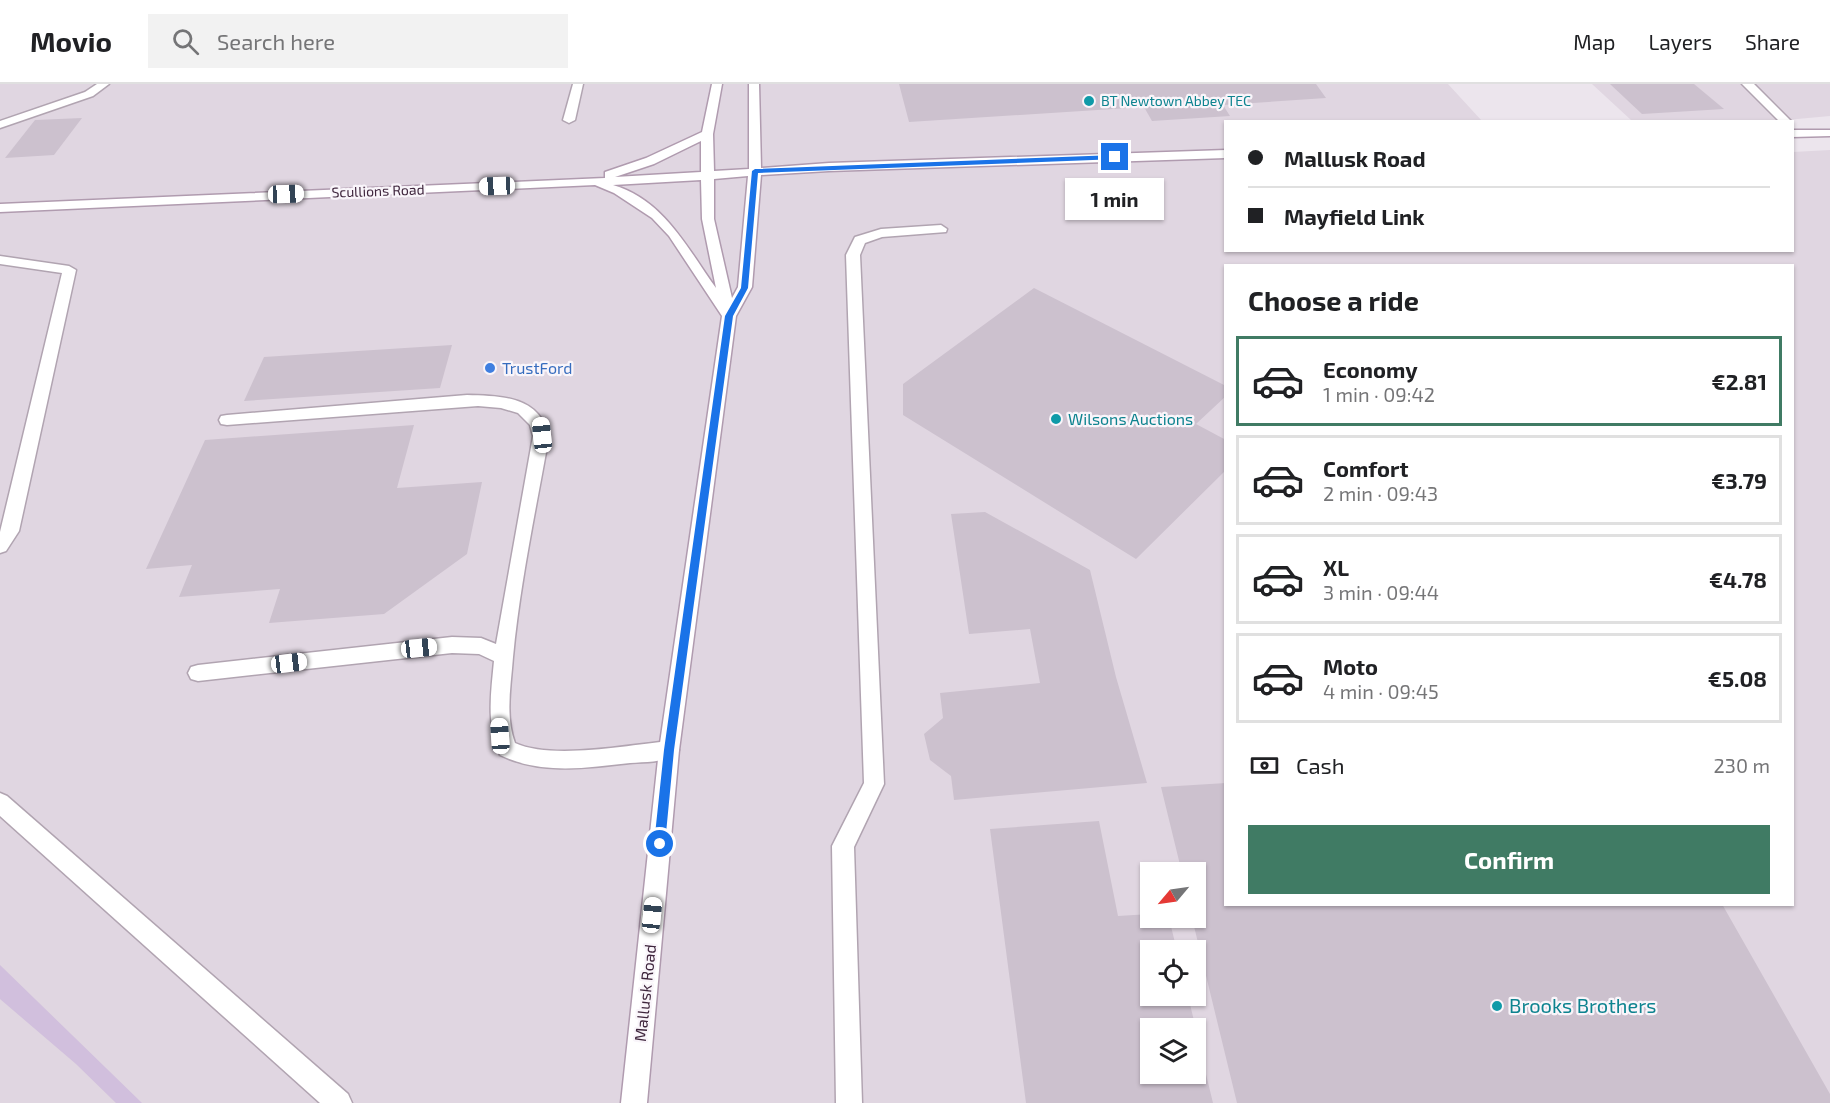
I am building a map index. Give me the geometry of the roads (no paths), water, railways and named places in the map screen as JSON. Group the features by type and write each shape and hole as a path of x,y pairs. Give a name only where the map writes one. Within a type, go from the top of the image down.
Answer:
{"main road":[{"path":"0,125 89,94 105,84"},
{"path":"569,120 578,84"},
{"name":"Mallusk Road","path":"634,1103 669,750 729,316 708,219 707,134 717,84"},
{"path":"591,182 618,190 657,215 674,234 729,316 745,288 755,171 754,84"},
{"path":"1747,84 1785,120"},
{"path":"1794,134 1830,133"},
{"path":"591,182 650,161 707,134"},
{"name":"Scullions Road","path":"0,208 591,182 755,171 1224,154"},
{"path":"849,1103 843,846 874,784 853,255 860,240 881,233 941,229"},
{"path":"0,260 69,270 10,531 0,546"},
{"path":"227,420 466,400 498,401 516,405 531,414 540,423 542,435 509,616 498,709 500,736 506,748 523,756 557,760 669,750"},
{"path":"198,673 452,645 481,646 504,657"},
{"path":"0,803 339,1103"}],"place":[{"name":"BT Newtown Abbey TEC","path":"1089,101"},
{"name":"TrustFord","path":"490,368"},
{"name":"Wilsons Auctions","path":"1056,419"},
{"name":"Brooks Brothers","path":"1497,1006"}]}
